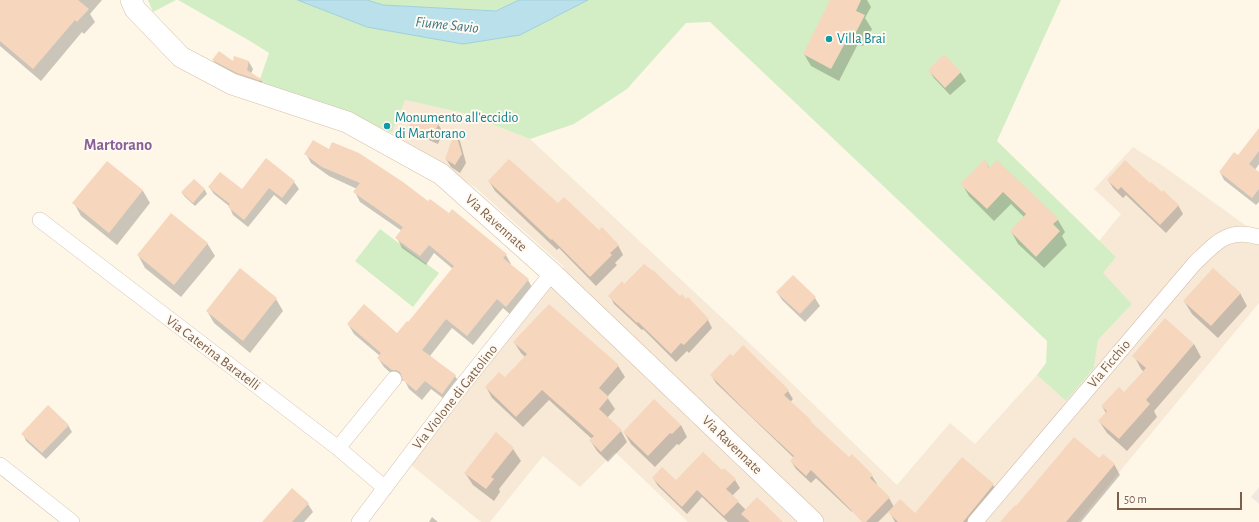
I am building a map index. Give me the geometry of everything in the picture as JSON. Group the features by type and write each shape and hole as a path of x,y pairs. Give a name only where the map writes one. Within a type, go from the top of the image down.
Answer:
{"main road":[{"name":"Via Ravennate","path":"131,0 135,9 181,56 232,84 347,122 440,174 552,273 813,522"}],"street":[{"name":"Via Caterina Baratelli","path":"40,220 338,448 385,488"},
{"name":"Via Ficchio","path":"975,522 1194,264 1218,241 1233,234 1248,234 1259,237"},
{"name":"Via Violone di Gattolino","path":"359,522 457,392 552,273"},
{"path":"338,448 394,379"},
{"path":"0,465 72,522"}],"shaded area":[{"path":"405,100 463,113 530,139 777,369 897,485 950,423 975,444 1037,375 1066,401 1094,368 1098,340 1132,304 1102,273 1116,257 1099,241 1121,214 1094,189 1133,147 1166,168 1259,235 1259,303 1078,522 688,522 615,452 580,487 543,456 490,522 481,522 410,464 564,267 476,188 392,133"},
{"path":"1259,487 1259,504 1251,497"}],"green space":[{"path":"148,0 176,0 153,12"},
{"path":"178,0 298,0 367,27 520,35 588,0 1061,0 997,141 1116,257 1103,273 1132,304 1098,340 1094,368 1066,401 1037,375 1046,363 1047,341 710,22 686,23 627,89 574,124 530,139 463,113 405,100 392,133 259,82 269,53"},
{"path":"367,0 519,0 496,11 383,5"},
{"path":"380,229 439,273 413,307 355,261"}],"water":[{"name":"Fiume Savio","path":"298,0 367,0 383,5 496,11 519,0 588,0 520,35 463,44 367,27"}],"building":[{"path":"0,0 78,0 89,9 77,22 75,20 33,69 0,41"},
{"name":"Villa Brai","path":"830,0 861,0 856,11 865,15 855,34 851,32 831,69 803,54"},
{"path":"219,51 233,61 234,56 249,61 247,70 261,79 261,81 237,73 212,60"},
{"path":"944,54 961,72 945,88 928,70"},
{"path":"415,113 439,123 433,136 409,126"},
{"path":"1259,128 1259,151 1249,164 1259,172 1259,189 1252,198 1219,172 1234,152 1238,155"},
{"path":"455,131 462,154 455,165 445,159"},
{"path":"313,140 329,149 332,142 359,153 403,182 428,201 430,199 449,213 452,209 507,254 503,258 529,279 506,307 497,299 467,336 446,319 422,350 456,375 442,394 425,381 416,391 403,380 400,372 392,370 377,358 381,353 347,324 364,304 397,333 407,321 408,322 454,266 429,245 420,256 395,238 403,227 353,192 360,183 322,167 304,154"},
{"path":"266,158 295,181 282,198 269,188 244,220 228,207 230,204 208,187 220,172 242,189"},
{"path":"509,159 558,203 564,197 599,230 602,227 619,245 610,253 612,255 590,277 552,239 551,240 488,181"},
{"path":"985,159 989,168 997,160 1059,219 1053,224 1060,231 1036,257 1010,231 1026,214 1003,192 987,209 960,184"},
{"path":"1125,160 1150,183 1151,182 1162,192 1163,190 1179,205 1160,225 1121,187 1118,190 1107,180"},
{"path":"107,161 143,190 109,233 72,203"},
{"path":"194,179 205,189 193,203 181,192"},
{"path":"171,213 208,243 174,285 137,255"},
{"path":"644,264 653,270 680,296 682,294 686,299 688,297 709,319 684,345 681,343 671,354 608,296 622,281 624,284"},
{"path":"240,268 277,298 243,341 206,311"},
{"path":"1213,268 1241,293 1211,326 1183,301"},
{"path":"793,275 816,297 800,314 776,292"},
{"path":"549,304 619,365 599,388 609,397 599,409 622,430 601,452 589,440 594,436 542,390 516,417 485,387 499,372 505,377 527,354 513,342"},
{"path":"1165,318 1194,344 1146,400 1150,404 1119,439 1098,421 1107,411 1101,406 1119,387 1124,392 1146,368 1132,356"},
{"path":"743,345 789,390 784,395 849,457 852,454 873,475 870,478 890,497 866,522 862,522 811,470 806,476 790,461 794,456 710,375 730,354 733,356"},
{"path":"654,399 681,425 672,434 670,433 648,456 623,432"},
{"path":"48,405 69,425 42,453 21,434"},
{"path":"496,432 514,448 491,477 494,479 486,489 464,473"},
{"path":"1074,437 1099,458 1103,454 1115,464 1066,522 1000,522 1015,505 1016,506"},
{"path":"703,452 722,470 724,468 736,479 726,489 739,501 724,516 697,490 682,507 652,478 662,467 676,480"},
{"path":"962,457 994,484 963,522 898,522 888,512 900,499 915,513"},
{"path":"292,488 309,503 292,522 262,522"},
{"path":"757,497 783,522 750,522 741,514"}],"place":[{"name":"Villa Brai","path":"829,39"},
{"name":"Monumento all'eccidio di Martorano","path":"387,126"}],"district":[{"name":"Martorano","path":"118,145"}]}
